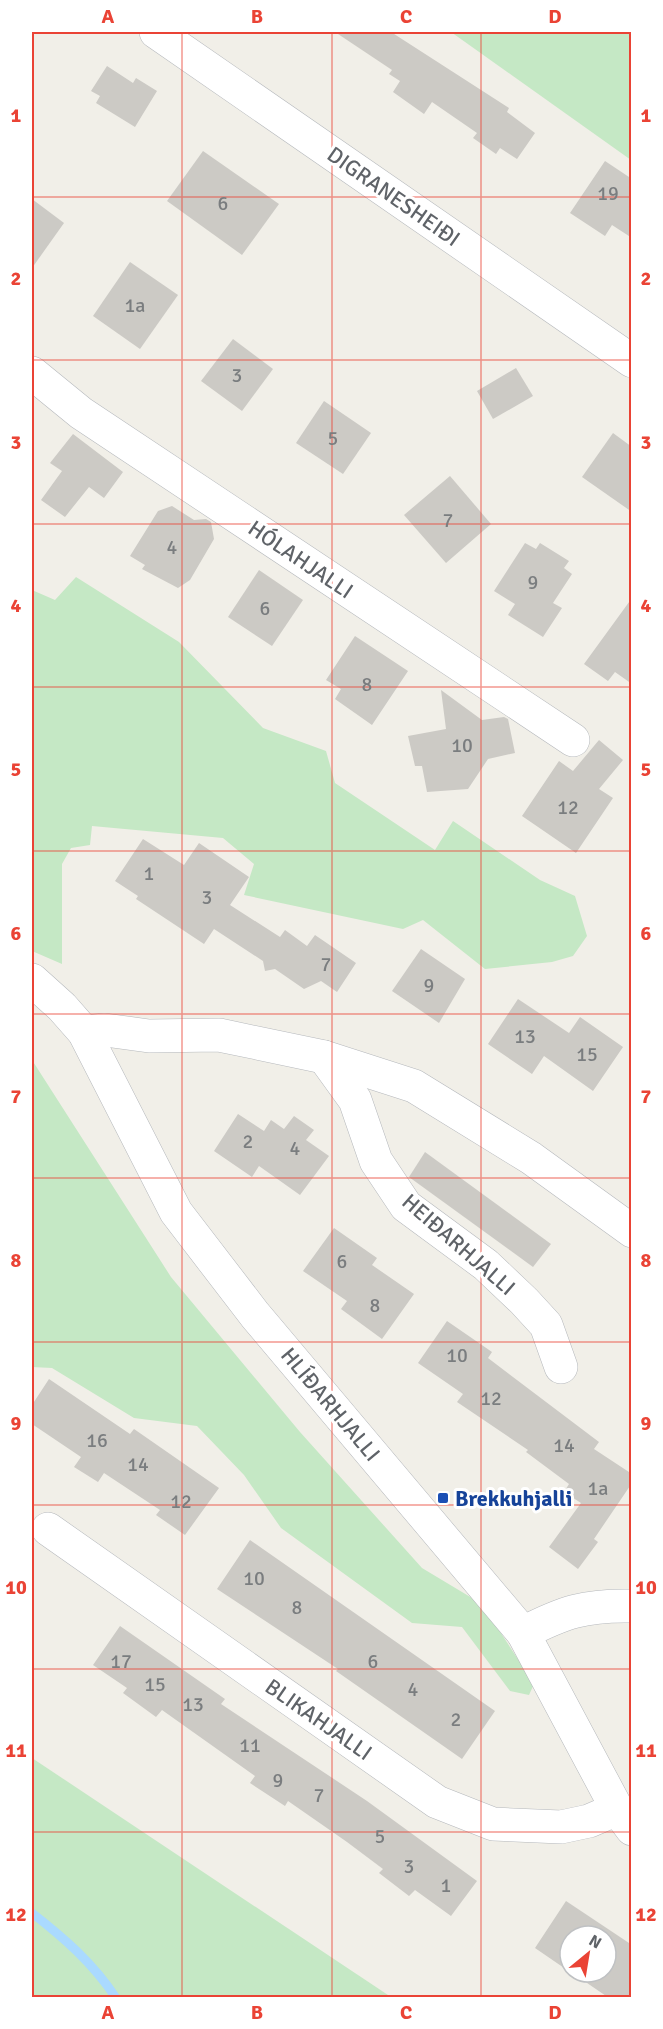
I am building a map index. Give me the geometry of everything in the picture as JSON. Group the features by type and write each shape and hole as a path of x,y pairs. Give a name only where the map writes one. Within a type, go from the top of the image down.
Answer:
{"street":[{"name":"DIGRANESHEIÐI","path":"156,32 632,361"},
{"name":"HÓLAHJALLI","path":"32,373 81,413 573,740"},
{"name":"HLÍÐARHJALLI","path":"32,980 62,1007 84,1032 176,1212 255,1315 523,1633 624,1819"},
{"path":"84,1032 105,1030 149,1036 219,1035 324,1057 414,1086 531,1158 632,1231"},
{"name":"HEIÐARHJALLI","path":"324,1057 355,1100 376,1161 406,1206 486,1264 524,1301 546,1325 561,1367"},
{"name":"BLIKAHJALLI","path":"48,1528 437,1802 493,1824 561,1827 589,1821 624,1819"},
{"path":"523,1633 560,1613 605,1606 632,1606"}],"green space":[{"path":"451,32 631,32 631,160"},
{"path":"76,577 179,642 263,728 326,751 335,783 435,850 453,821 540,880 575,896 587,936 573,956 552,962 485,969 423,920 403,929 244,895 254,864 223,838 92,826 90,845 71,848 62,864 62,964 32,951 32,590 55,600"},
{"path":"32,1060 171,1277 300,1432 422,1568 482,1604 534,1684 529,1695 510,1691 462,1627 412,1623 281,1528 244,1475 197,1426 134,1418 52,1368 32,1367"},
{"path":"32,1758 391,1997 32,1997"}],"building":[{"path":"335,32 391,32 509,108 507,112 535,133 517,159 500,148 496,154 473,138 477,133 432,102 424,114 393,92 400,81 389,74 392,70"},
{"path":"107,66 133,83 136,78 157,91 135,127 96,103 100,96 91,91"},
{"path":"203,151 279,204 242,255 167,201"},
{"path":"605,161 632,179 632,238 612,225 605,236 570,213"},
{"path":"32,199 64,223 32,268"},
{"path":"130,262 178,295 140,349 93,316"},
{"path":"233,339 273,369 242,411 201,381"},
{"path":"516,368 533,396 493,419 477,391"},
{"path":"324,401 371,433 343,474 296,443"},
{"path":"613,433 632,447 632,512 582,477"},
{"path":"73,434 123,472 104,498 89,487 65,517 41,500 62,471 50,463"},
{"path":"450,476 491,524 446,563 404,515"},
{"path":"172,506 194,520 206,519 211,522 214,539 190,580 178,588 142,569 145,565 130,556 158,511"},
{"path":"525,543 536,549 540,543 569,561 564,568 572,574 553,603 562,608 543,637 508,615 515,604 494,591"},
{"path":"259,570 303,600 272,646 228,617"},
{"path":"632,598 632,684 615,672 608,681 584,664"},
{"path":"355,636 408,671 372,725 335,699 341,689 326,680"},
{"path":"441,690 482,720 504,717 508,719 515,753 488,759 468,789 427,792 422,766 415,766 408,736 446,729"},
{"path":"599,740 623,760 599,789 613,798 576,853 522,816 559,761 573,771"},
{"path":"143,839 184,865 199,843 249,877 230,905 280,937 285,930 307,946 315,935 356,963 337,992 321,981 304,989 275,969 265,971 263,961 214,929 204,944 136,899 138,896 115,881"},
{"path":"421,949 465,979 439,1023 392,991"},
{"path":"518,999 569,1033 580,1017 623,1047 593,1091 544,1056 532,1074 488,1044"},
{"path":"238,1114 264,1131 271,1120 284,1129 294,1116 314,1130 306,1140 329,1156 300,1195 259,1166 252,1177 214,1151"},
{"path":"425,1152 551,1244 533,1267 409,1177"},
{"path":"334,1228 377,1258 372,1265 414,1294 382,1339 341,1309 347,1301 303,1271"},
{"path":"447,1321 492,1352 488,1358 599,1442 594,1449 632,1474 632,1483 594,1539 598,1542 578,1569 549,1547 581,1503 564,1492 569,1484 526,1452 528,1450 457,1402 463,1394 418,1363"},
{"path":"49,1379 130,1434 134,1429 219,1488 185,1535 156,1515 160,1510 104,1473 98,1482 74,1467 81,1457 32,1424 32,1405"},
{"path":"250,1540 495,1711 462,1759 336,1671 338,1669 217,1589"},
{"path":"120,1626 225,1699 221,1704 367,1801 477,1881 451,1916 415,1890 409,1896 379,1873 383,1869 347,1842 288,1801 285,1806 250,1783 255,1776 162,1710 156,1717 123,1693 127,1688 93,1665"},
{"path":"566,1901 600,1924 558,1924 558,1964 535,1948"},
{"path":"618,1936 632,1945 632,1998 609,1998 589,1984 618,1984"}],"waterway":[{"path":"32,1913 98,1973 116,1998"}],"place":[{"name":"Brekkuhjalli","path":"443,1498"}]}
